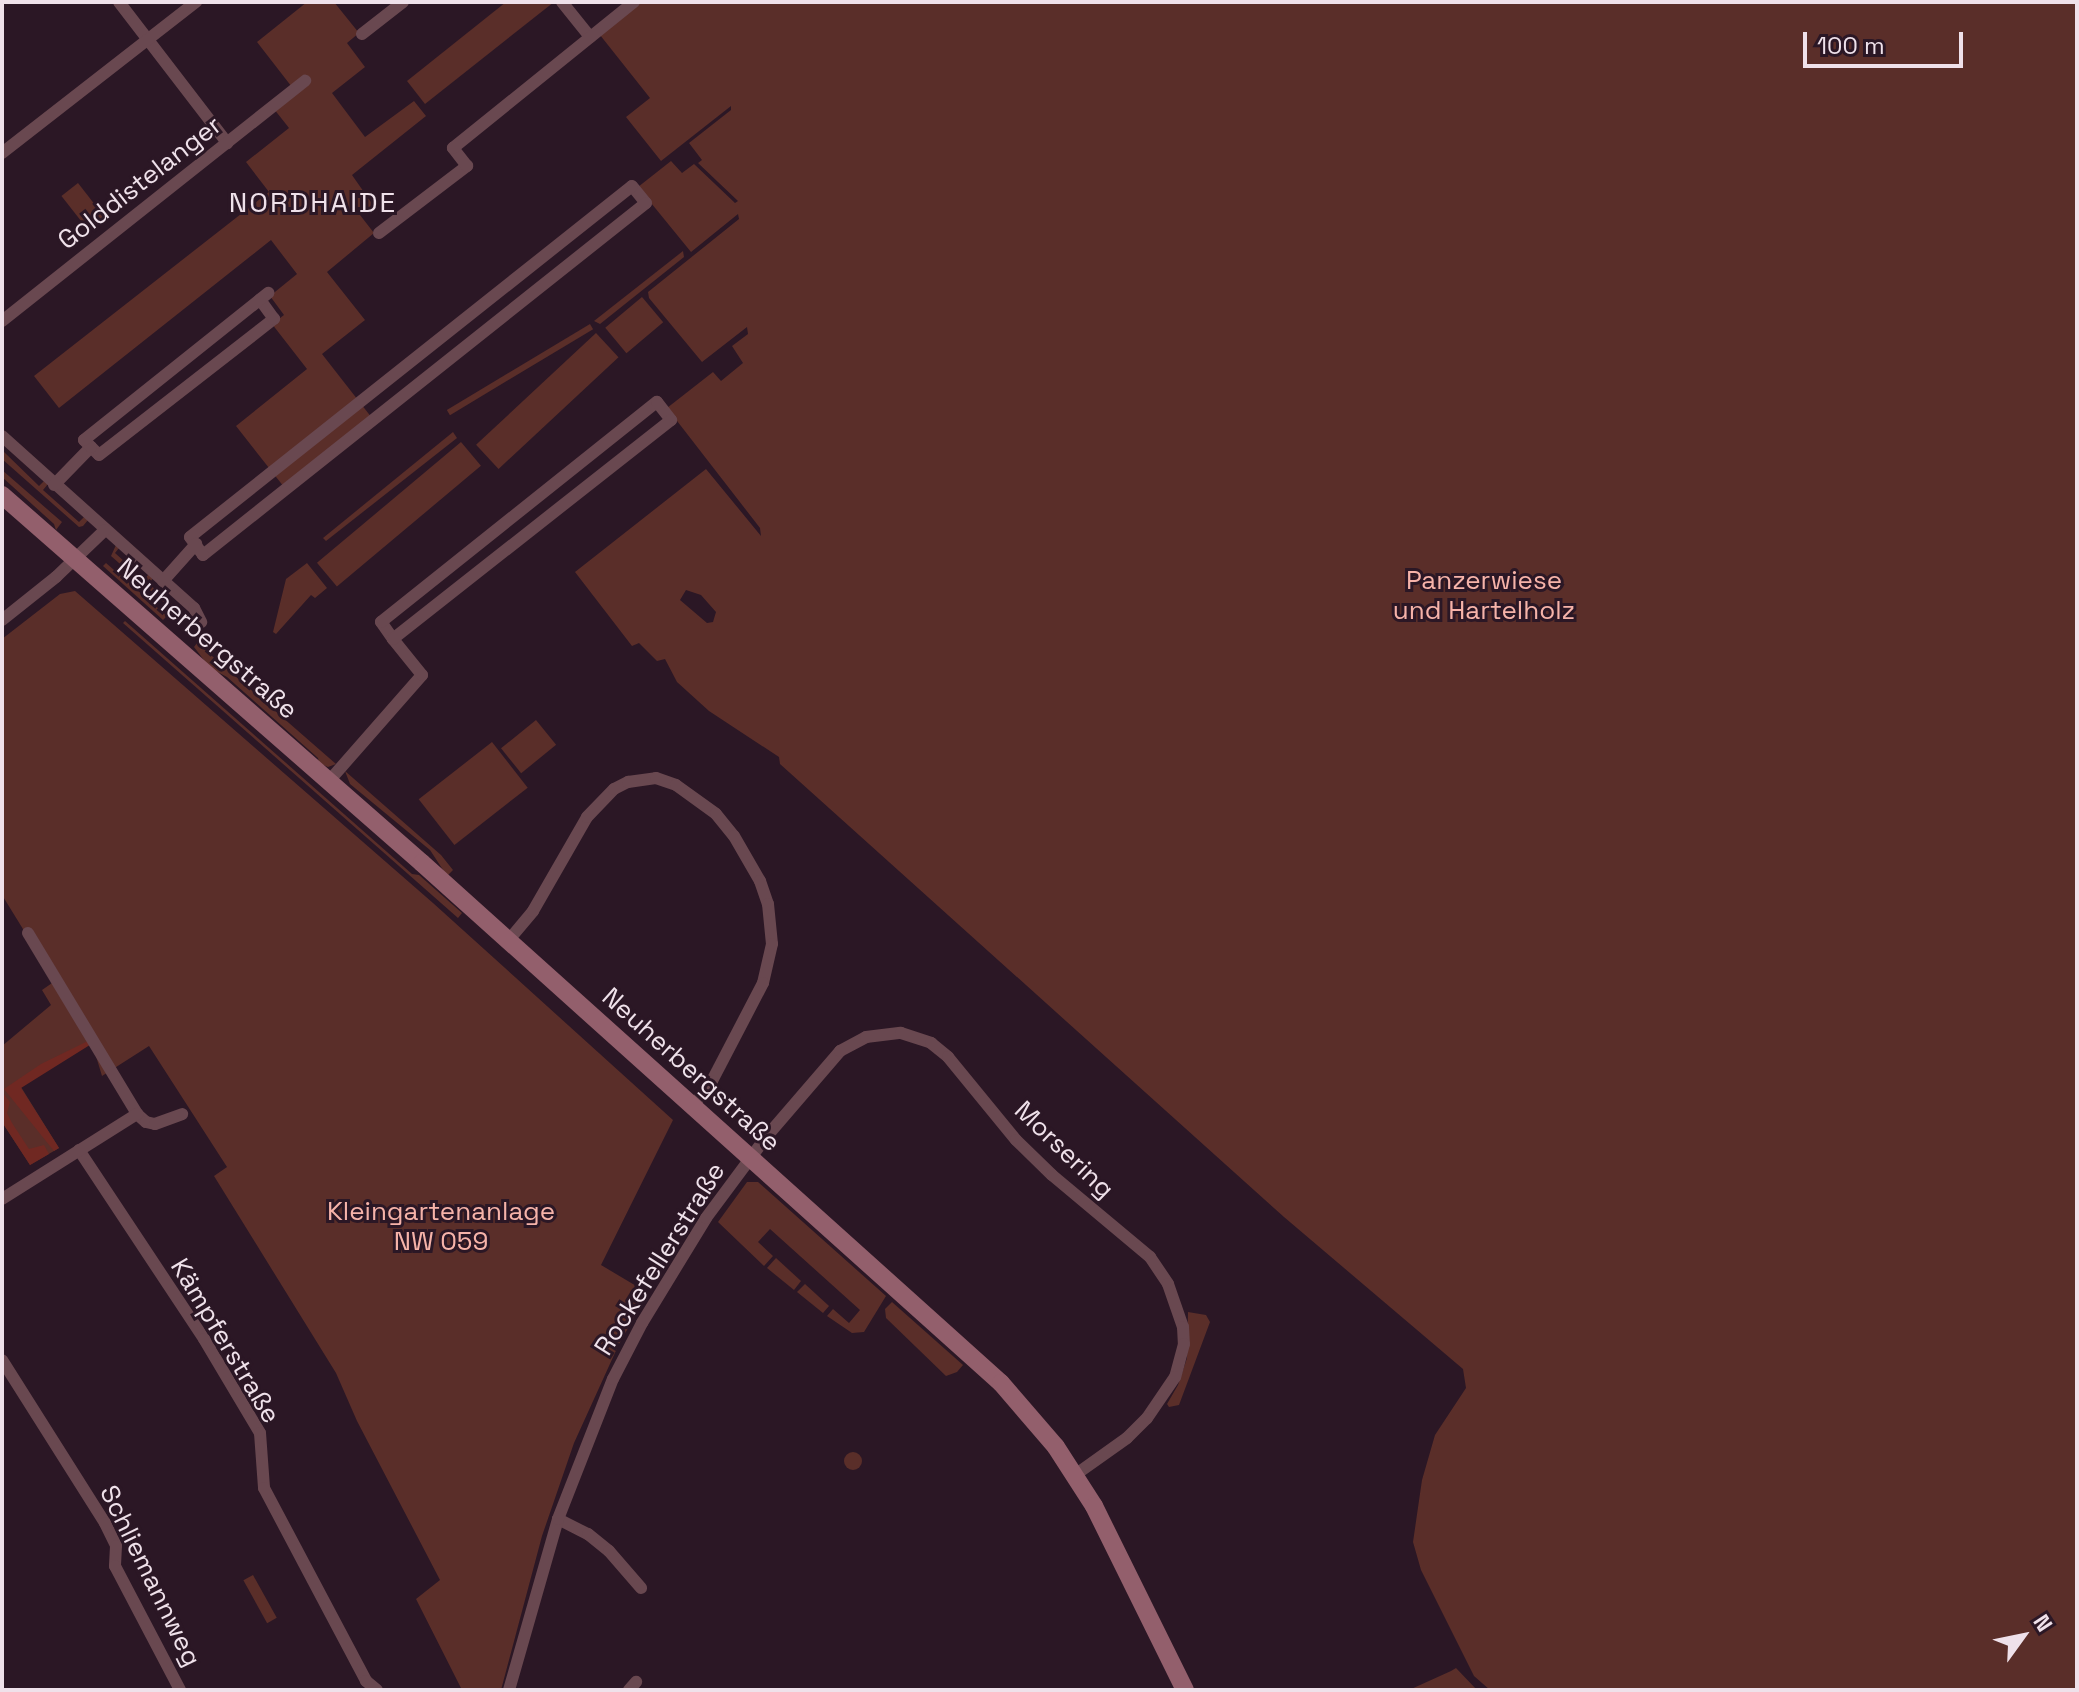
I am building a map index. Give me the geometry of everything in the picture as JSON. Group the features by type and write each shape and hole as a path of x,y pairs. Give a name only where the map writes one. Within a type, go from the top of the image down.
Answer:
{"main road":[{"name":"Neuherbergstraße","path":"2,495 329,781 1001,1383 1056,1447 1075,1475 1109,1535 1185,1690"}],"street":[{"path":"119,2 227,143"},
{"path":"2,153 196,2"},
{"path":"362,34 403,2"},
{"path":"562,2 590,37"},
{"path":"379,233 467,166 453,148 634,2"},
{"name":"Golddistelanger","path":"2,321 305,81"},
{"path":"632,186 646,203 203,555 190,537 554,248 632,186"},
{"path":"554,248 568,266"},
{"path":"264,296 274,319 99,455 84,440 106,422 264,296"},
{"path":"420,354 434,372"},
{"path":"329,781 422,675 393,639 381,622 657,402 671,420 393,639"},
{"path":"106,422 120,439"},
{"name":"Neuherbergstraße","path":"2,436 194,608 201,622"},
{"path":"315,438 329,455"},
{"path":"54,485 91,447"},
{"path":"263,480 276,497"},
{"path":"520,509 534,527"},
{"name":"Neuherbergstraße","path":"75,559 105,530"},
{"path":"163,581 196,544"},
{"path":"2,620 75,559"},
{"path":"508,941 533,911 587,817 614,789 628,782 656,778 676,785 716,814 734,836 760,881 768,904 772,944 763,983 712,1081 692,1107"},
{"path":"28,933 137,1114 146,1122 155,1124 182,1114"},
{"name":"Morsering","path":"750,1158 813,1079 852,1042 883,1033 901,1033 931,1043 948,1057 1016,1140 1052,1175 1150,1257 1179,1308 1184,1344 1168,1390 1127,1438 1075,1475"},
{"path":"2,1199 137,1114"},
{"name":"Kämpferstraße","path":"79,1150 204,1339 260,1433 264,1488 366,1681 377,1690"},
{"name":"Rockefellerstraße","path":"509,1690 558,1519 613,1379 642,1323 706,1218 750,1158"},
{"name":"Schliemannweg","path":"2,1360 105,1523 116,1546 115,1566 180,1690"},
{"path":"558,1519 588,1534 609,1551 641,1588"}],"green space":[{"path":"307,2 334,2 359,33 347,43 365,67 332,93 365,137 414,101 426,116 352,175 373,205 360,215 374,233 327,272 365,320 322,354 372,418 284,487 236,426 307,369 272,324 284,315 270,296 297,274 271,240 59,408 34,376 269,192 246,162 289,128 274,109 295,91 257,42"},
{"path":"506,2 554,2 425,104 407,81"},
{"name":"Panzerwiese und Hartelholz","path":"642,2 2077,2 2077,1690 1490,1690 1474,1676 1421,1570 1413,1542 1422,1480 1435,1435 1466,1388 1463,1369 1284,1217 780,764 779,757 709,711 677,682 665,659 657,661 639,643 632,646 575,572 706,469 761,536 760,528 667,408 713,372 721,381 743,363 732,346 748,334 747,327 702,362 649,298 648,292 739,219 738,214 691,252 638,187 671,161 682,173 694,164 735,203 738,201 698,163 702,160 689,143 731,110 731,106 661,161 626,117 650,98 600,35","holes":["686,590 701,595 716,612 713,622 707,623 680,600"]},
{"path":"78,183 105,218 89,231 61,196"},
{"path":"683,251 684,257 600,324 594,321"},
{"path":"642,297 663,322 626,353 605,328"},
{"path":"590,324 593,329 450,415 447,410"},
{"path":"596,333 619,357 499,469 476,445"},
{"path":"453,432 457,438 326,541 323,538"},
{"path":"461,442 481,466 337,587 317,563"},
{"path":"2,450 39,486 44,481 48,484 43,490 79,522 84,517 88,520 83,526 79,527 2,459"},
{"path":"2,470 62,522 56,530 54,524 2,477"},
{"path":"116,545 119,548 115,553 144,579 149,574 153,578 149,584 186,616 183,619 111,556"},
{"path":"106,563 167,616 163,620 103,566"},
{"path":"307,563 327,588 315,598 311,595 276,634 273,632 286,579"},
{"name":"Kleingartenanlage NW 059","path":"75,591 433,903 673,1120 601,1265 648,1293 619,1344 574,1443 542,1536 501,1690 462,1690 416,1599 440,1580 357,1421 336,1373 214,1176 227,1167 149,1046 102,1076 92,1043 21,1087 59,1148 30,1165 2,1122 2,1046 51,1005 42,990 55,981 2,895 2,639 60,594"},
{"path":"125,621 412,874 419,875 462,913 458,918 123,623"},
{"path":"197,643 336,764 328,767 319,763 318,758 227,677 210,668 194,647"},
{"path":"536,720 556,745 521,773 501,748"},
{"path":"492,742 528,788 454,845 419,799"},
{"path":"345,771 441,855 453,870 447,876 430,850 350,784"},
{"path":"747,1182 758,1182 886,1296 864,1332 852,1333 827,1316 833,1309 849,1323 860,1310 770,1229 758,1242 773,1256 764,1266 718,1222"},
{"path":"776,1258 801,1281 794,1290 767,1268"},
{"path":"805,1284 829,1306 823,1313 797,1292"},
{"path":"892,1302 963,1365 957,1372 946,1376 886,1318 885,1309"},
{"path":"1188,1312 1206,1315 1210,1322 1179,1405 1169,1407 1167,1404 1178,1385 1187,1358"},
{"path":"853,1452 862,1461 853,1470 844,1461"},
{"path":"253,1575 277,1618 267,1623 243,1580"},
{"path":"1456,1668 1477,1690 1409,1690 1451,1671"}],"shaded area":[{"path":"90,1040 93,1043 21,1088 59,1148 54,1151 4,1089 41,1064"},
{"path":"2,1092 10,1102 7,1113 29,1149 44,1145 49,1154 30,1165 2,1122"}],"district":[{"name":"NORDHAIDE","path":"313,202"}]}
